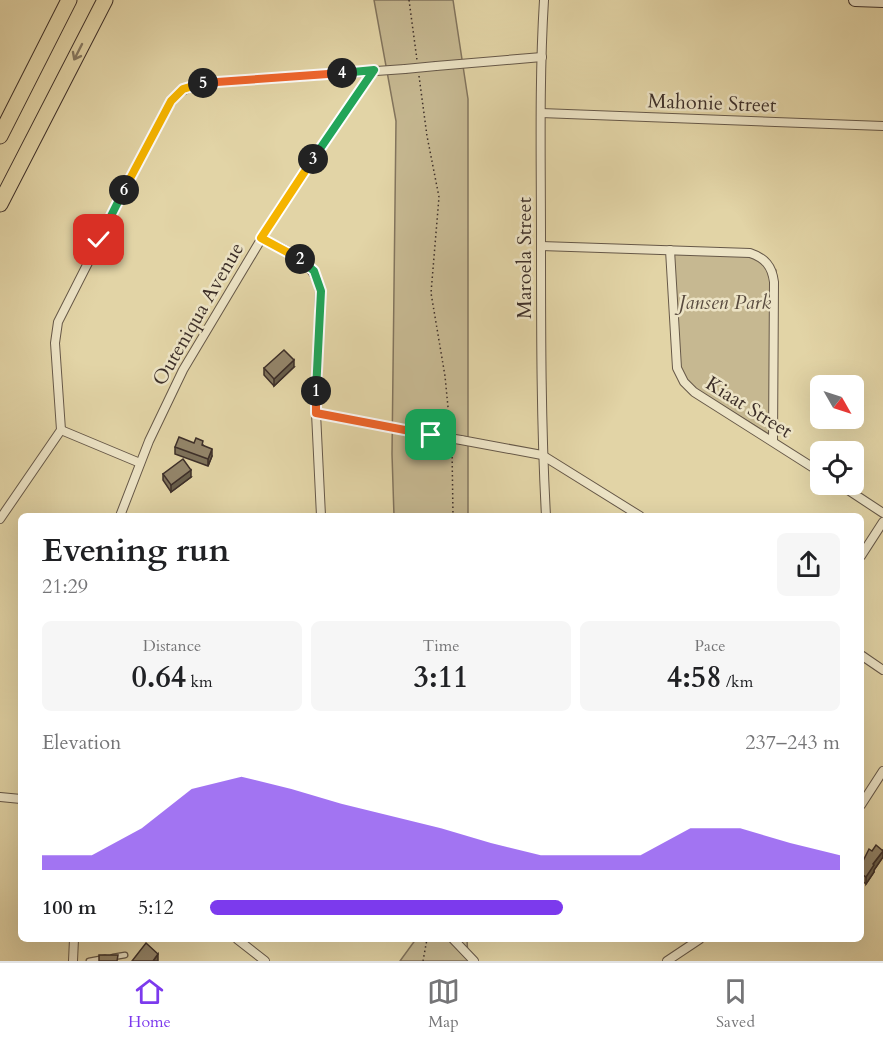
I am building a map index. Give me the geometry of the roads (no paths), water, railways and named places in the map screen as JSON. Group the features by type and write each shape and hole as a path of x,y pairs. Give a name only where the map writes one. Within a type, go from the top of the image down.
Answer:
{"highway":[{"path":"0,136 69,0"},
{"path":"0,204 105,0"}],"main road":[{"path":"855,0 883,1"}],"street":[{"name":"Maroela Street","path":"544,0 541,246 542,455 546,513"},
{"path":"0,519 61,430 55,343 58,322 161,119 177,93 204,83 542,57"},
{"name":"Outeniqua Avenue","path":"121,513 140,463 183,370 261,238 374,70"},
{"name":"Mahonie Street","path":"541,113 883,126"},
{"path":"261,238 306,263 319,279 321,291 316,413 321,513"},
{"path":"541,246 750,253 768,263 774,282 773,441"},
{"name":"Kiaat Street","path":"670,250 677,368 687,387 810,465"},
{"path":"316,413 542,455 635,513"},
{"path":"61,430 140,463"},
{"path":"856,495 883,513"},
{"path":"864,551 883,522"},
{"path":"864,658 883,670"},
{"path":"864,800 883,771"},
{"path":"0,797 18,799"},
{"path":"73,961 74,942"},
{"path":"241,942 265,961"},
{"path":"456,942 474,961"},
{"path":"667,961 696,942"}],"lane":[{"path":"90,961 125,955"}],"park label":[{"name":"Jansen Park","path":"725,302"}]}
